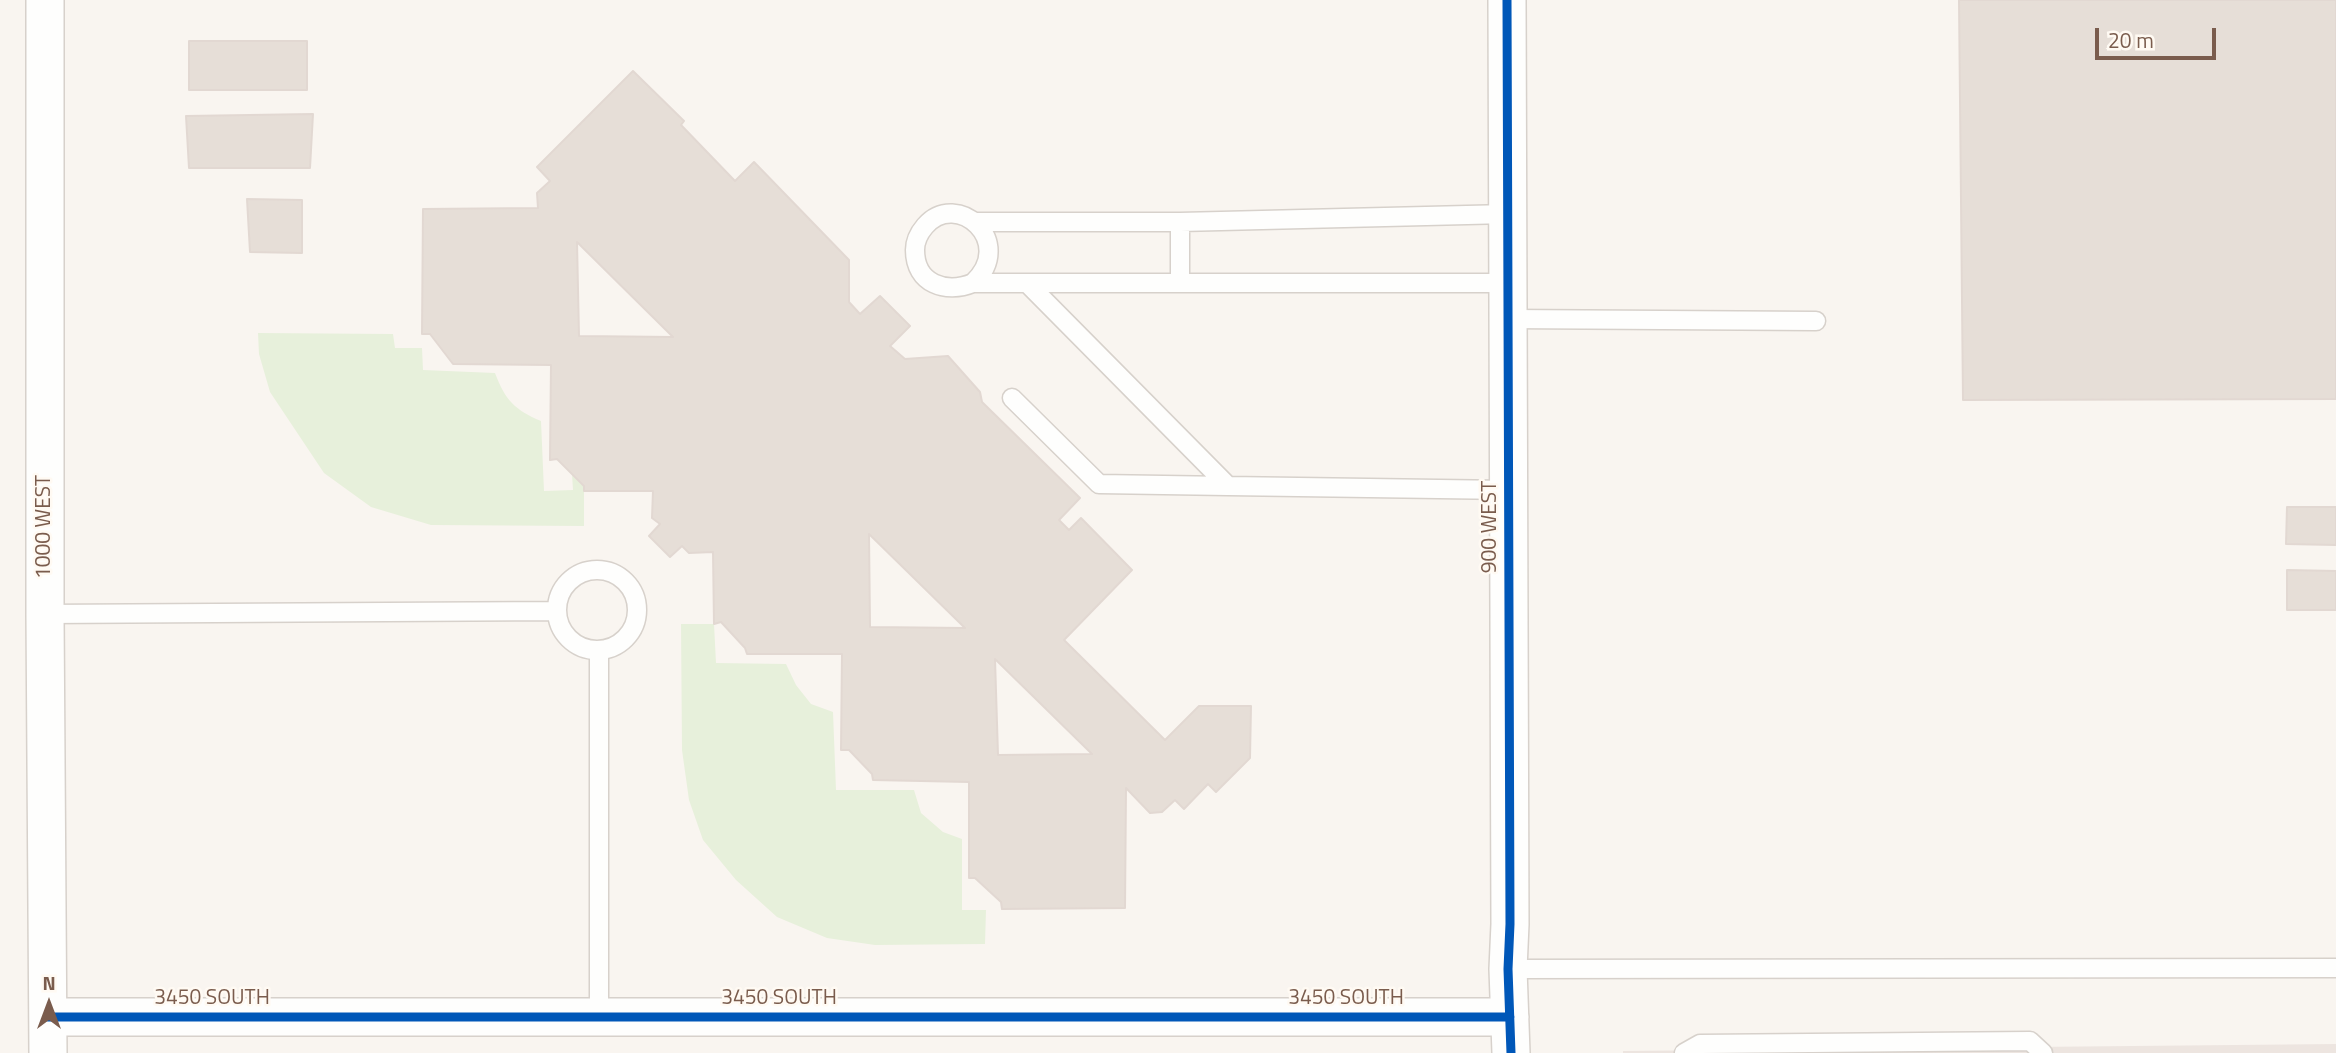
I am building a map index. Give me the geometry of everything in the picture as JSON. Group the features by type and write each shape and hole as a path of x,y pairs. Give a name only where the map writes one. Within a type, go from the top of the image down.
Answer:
{"street":[{"name":"1000 WEST","path":"45,0 48,1053"},
{"name":"900 WEST","path":"1507,0 1508,969 1511,1053"},
{"name":"3450 SOUTH","path":"48,1017 1510,1017"}],"lane":[{"path":"1508,214 1180,222 975,222 952,214 939,216 928,222 915,244 918,269 926,280 950,289 973,283 1508,283"},
{"path":"973,283 981,275 989,253 988,241 975,222"},
{"path":"1180,222 1180,283"},
{"path":"1027,283 1228,486"},
{"path":"1508,319 1816,321"},
{"path":"1012,398 1099,484 1509,490"},
{"path":"598,570 623,580 632,590 637,603 633,630 612,648 599,650 586,649 565,635 559,624 557,611 559,598 565,587 585,572 598,570"},
{"path":"45,614 557,611"},
{"path":"599,650 599,1017"},
{"path":"1508,969 2336,968"},
{"path":"1684,1053 1700,1044 2030,1041 2043,1053"}],"shaded area":[{"path":"2336,1044 2336,1053 1623,1053 1623,1051"}],"green space":[{"path":"258,333 393,334 395,348 422,348 423,370 495,373 512,403 524,413 541,421 544,491 573,490 572,474 584,486 584,526 431,525 371,507 324,473 270,392 259,354"},
{"path":"681,624 714,624 716,663 786,664 796,685 811,704 833,712 836,790 914,790 921,813 943,832 962,839 962,910 986,910 985,944 875,945 827,938 777,917 736,880 703,840 689,800 682,750"}],"building":[{"path":"1959,0 2336,0 2336,399 1963,400"},
{"path":"189,41 307,41 307,90 189,90"},
{"path":"633,71 684,121 681,125 735,181 754,162 849,260 849,302 860,314 880,296 910,326 890,346 905,359 948,356 980,392 982,402 1080,498 1059,520 1069,530 1081,518 1132,570 1064,640 1165,740 1199,706 1251,706 1250,758 1216,792 1208,784 1184,809 1175,800 1162,812 1150,813 1126,788 1125,908 1002,909 1001,902 975,878 969,878 969,782 873,780 872,774 849,750 841,750 842,654 747,654 745,648 721,622 714,624 713,552 689,553 682,546 670,557 649,536 660,524 652,518 653,491 584,491 584,486 557,459 550,460 551,365 453,364 430,334 422,334 423,209 538,208 537,193 550,181 537,167","holes":["577,242 673,337 579,336","869,534 965,628 870,627","995,659 1092,754 998,755"]},
{"path":"313,114 310,168 189,168 186,116"},
{"path":"247,199 302,200 302,253 250,252"},
{"path":"2287,507 2336,507 2336,545 2286,544"},
{"path":"2287,570 2336,571 2336,610 2287,610"}],"cycle path":[{"path":"1507,0 1508,969 1511,1053"},
{"path":"48,1017 1510,1017"}]}
